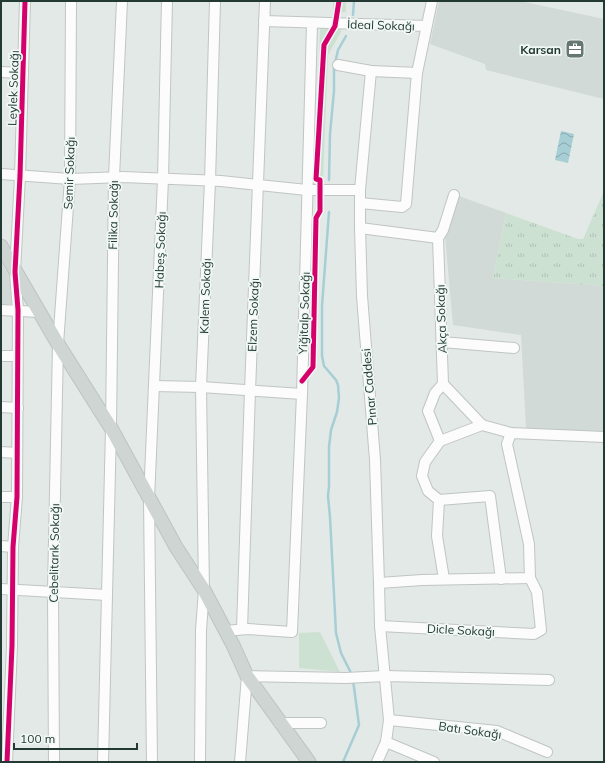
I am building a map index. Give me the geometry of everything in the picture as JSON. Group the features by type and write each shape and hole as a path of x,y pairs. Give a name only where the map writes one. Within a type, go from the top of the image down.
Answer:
{"main road":[{"path":"1,246 58,344 111,428 176,547 204,590 233,645 247,676 309,762"}],"street":[{"name":"Leylek Sokağı","path":"7,762 12,646 12,547 17,497 18,408 16,356 18,310 16,272 25,1"},
{"name":"Semir Sokağı","path":"58,344 70,179 71,1"},
{"name":"Filika Sokağı","path":"103,762 111,428 114,177 122,1"},
{"name":"Habeş Sokağı","path":"152,762 149,499 162,179 167,1"},
{"name":"Kalem Sokağı","path":"200,762 201,630 204,590 201,388 210,181 215,1"},
{"name":"Elzem Sokağı","path":"242,629 265,1"},
{"path":"360,203 402,207 406,204 417,73 432,1"},
{"name":"İdeal Sokağı","path":"264,21 426,26"},
{"name":"Yiğitalp Sokağı","path":"225,631 248,628 292,632 302,394 312,23"},
{"path":"338,65 371,71 417,73"},
{"name":"Pınar Caddesi","path":"371,71 360,190 360,228 362,296 375,460 380,626 389,720 386,742 377,762"},
{"path":"1,72 23,73"},
{"path":"1,174 70,179 114,177 210,181 307,190 360,190"},
{"name":"Akça Sokağı","path":"443,384 438,238 443,230 454,195"},
{"path":"360,228 438,238"},
{"path":"1,310 39,312"},
{"path":"442,342 514,348"},
{"name":"Cebelitarık Sokağı","path":"54,762 53,591 58,344"},
{"path":"1,356 16,356"},
{"path":"440,441 428,411 435,393 443,384 482,425 511,433 604,438"},
{"path":"154,386 302,394"},
{"path":"1,407 18,408"},
{"path":"482,425 440,441 425,462 422,476 428,491 439,500 490,496 501,579"},
{"path":"379,583 444,579 530,578 528,544 508,444 511,433"},
{"path":"1,452 17,453"},
{"path":"1,497 17,497"},
{"path":"439,500 437,536 444,579"},
{"path":"1,546 12,547"},
{"name":"Dicle Sokağı","path":"380,626 534,634 541,630 537,592 530,578"},
{"path":"1,589 107,595"},
{"path":"240,762 247,676 346,678 385,676 549,680"},
{"name":"Batı Sokağı","path":"389,720 497,731 547,752"},
{"path":"280,723 321,723"},
{"path":"386,742 434,762"}],"shaded area":[{"path":"439,1 520,1 604,19 604,99 486,70 485,64 430,44"},
{"path":"456,195 506,213 493,278 604,286 604,434 526,428 521,335 453,325 445,236"},
{"path":"1,262 10,277 13,304 1,304"}],"green space":[{"path":"333,1 346,1 346,12 333,13"},
{"path":"320,27 341,27 341,32 328,55 323,180 315,181"},
{"path":"604,191 604,286 493,278 506,213 578,239 583,239"},
{"path":"320,632 340,672 299,668 299,633"}],"water":[{"path":"561,131 574,134 568,163 555,160"}],"waterway":[{"path":"353,15 354,1"},
{"path":"329,180 334,68 338,50 346,36"},
{"path":"329,212 322,306 322,356 324,366 336,380 339,398 337,412 331,430 329,447 328,496 336,633 341,653 352,675"},
{"path":"343,762 359,725 353,680"}],"cycle path":[{"path":"7,762 12,646 13,547 17,497 18,310 15,272 20,176 25,1"},
{"path":"302,381 313,367 316,218 320,211 320,180 316,179 324,45 335,26 339,1"}],"place":[{"name":"Karsan","path":"575,49"}]}
